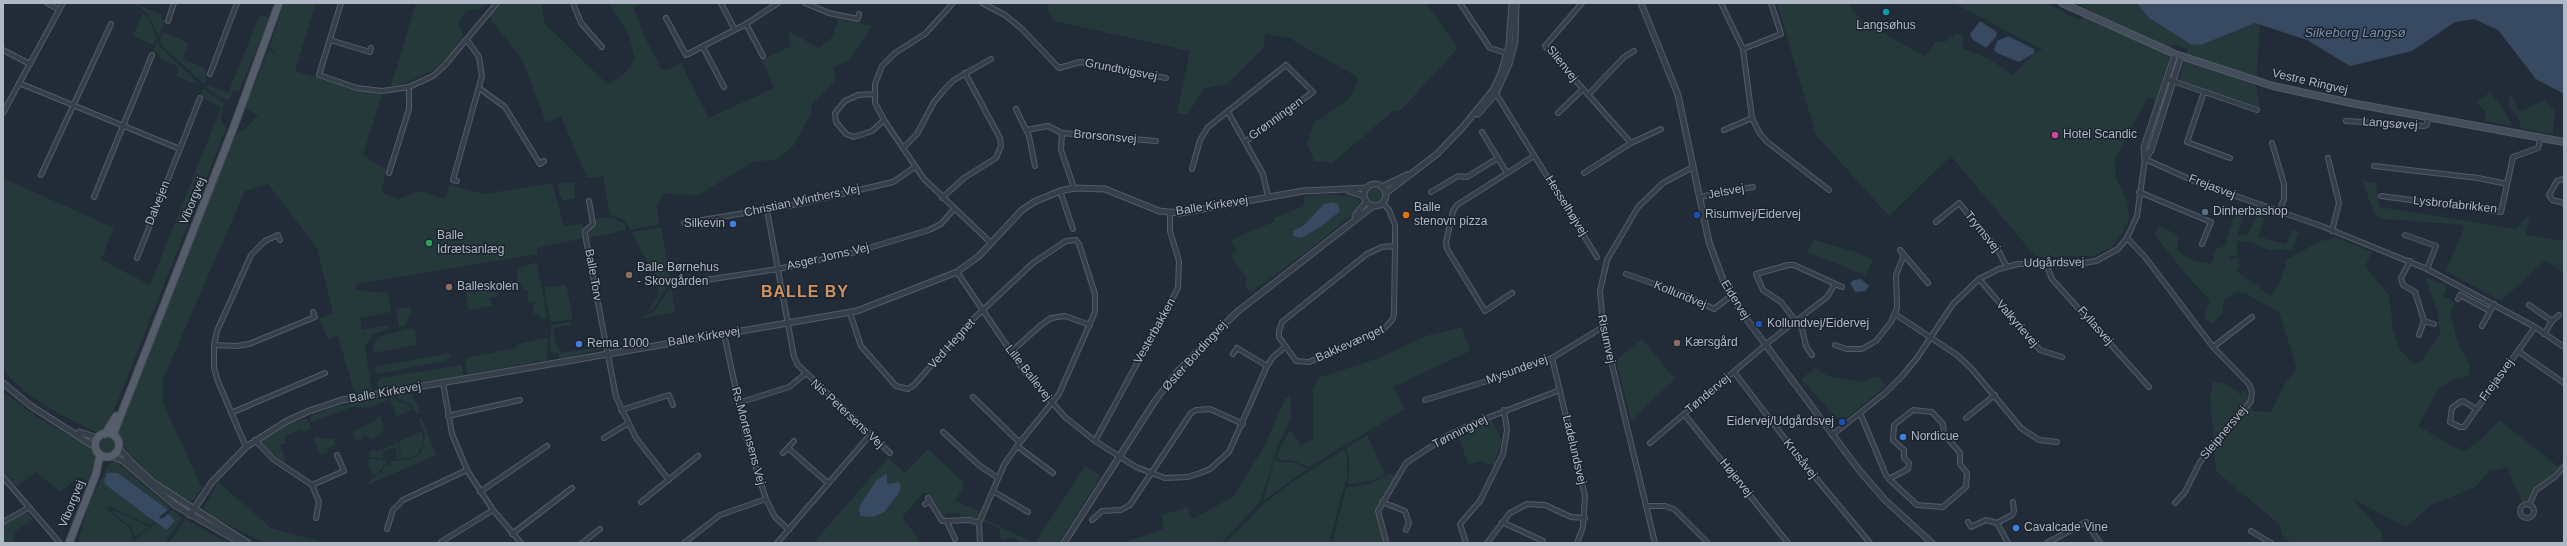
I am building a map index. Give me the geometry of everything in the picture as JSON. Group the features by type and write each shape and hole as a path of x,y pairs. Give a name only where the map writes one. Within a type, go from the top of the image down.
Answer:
{"main road":[{"name":"Viborgvej","path":"113,435 123,406 233,130 279,3"},
{"name":"Vestre Ringvej","path":"2062,3 2178,55 2272,86 2351,103 2564,142"},
{"name":"Viborgvej","path":"105,434 123,406"},
{"path":"105,434 113,435 117,440 118,447 111,456 100,455 95,447 98,438 105,434"},
{"name":"Viborgvej","path":"68,543 96,474 100,455"},
{"name":"Viborgvej","path":"96,474 111,456"}],"street":[{"path":"47,3 59,10"},
{"path":"3,113 63,3"},
{"path":"168,21 174,3"},
{"path":"210,74 237,3"},
{"path":"341,3 319,75 368,90 382,92 409,87 433,76 467,40 497,3"},
{"path":"573,3 581,23 602,47"},
{"path":"721,3 735,30"},
{"path":"666,18 686,55 746,24 778,3"},
{"path":"805,3 829,13 858,19 859,14"},
{"path":"953,3 925,34 887,59 877,75 874,94 877,106 884,120 924,179 942,198 991,243"},
{"name":"Grundtvigsvej","path":"982,3 1005,15 1022,29 1059,68 1080,62 1166,78"},
{"path":"1460,3 1490,48 1503,52"},
{"name":"Slienvej","path":"1582,3 1544,46 1631,143"},
{"name":"Eidervej","path":"1641,3 1674,79 1684,117 1712,256 1731,296 1832,435 1872,486 1932,543"},
{"path":"1721,3 1743,49 1752,118 1766,141 1829,190"},
{"path":"1743,49 1781,34 1771,3"},
{"path":"1386,193 1382,187 1374,184 1366,188 1364,196 1366,202 1373,206 1383,203 1386,193 1437,154 1494,92 1509,46 1513,4"},
{"path":"41,175 111,24"},
{"path":"746,24 763,56"},
{"path":"330,40 370,52 371,48"},
{"path":"457,182 453,180 479,88 482,67 476,52 467,40"},
{"path":"703,47 724,87"},
{"path":"3,50 30,64"},
{"path":"1588,95 1624,58 1634,51"},
{"path":"94,197 152,55"},
{"name":"Udgårdsvej","path":"1832,435 1860,413 1902,376 1931,337 1952,304 1979,279 2007,267 2030,262 2078,264 2096,261 2118,249 2127,238 2137,216 2138,192 2145,159 2144,147 2167,79 2178,55"},
{"name":"Udgårdsvej","path":"2145,159 2151,150 2174,81 2178,55"},
{"path":"903,148 917,134 934,102 944,90 965,73 991,58"},
{"name":"Grønningen","path":"1192,169 1203,133 1286,65 1314,92 1245,142"},
{"path":"942,198 964,178 996,158 1001,146 1000,138 965,73"},
{"path":"2167,79 2257,110"},
{"path":"19,83 180,149"},
{"path":"389,173 409,109 409,87"},
{"path":"479,88 505,107 540,164 544,161"},
{"name":"Slienvej","path":"1558,113 1583,89"},
{"name":"Hesselhøjvej","path":"1494,92 1596,256"},
{"path":"2204,92 2186,142 2230,158"},
{"path":"874,94 858,95 845,101 836,114 836,122 846,134 854,137 872,131 884,120"},
{"name":"Dalvejen","path":"136,258 200,98"},
{"path":"1016,110 1026,130 1034,166"},
{"name":"Grønningen","path":"1228,112 1263,174 1268,197"},
{"name":"Langsøvej","path":"2346,121 2424,126 2427,124 2428,117"},
{"path":"1724,130 1752,118"},
{"path":"1026,130 1048,126 1062,133"},
{"path":"1584,173 1631,143 1661,129"},
{"path":"1482,132 1507,173"},
{"name":"Brorsonsvej","path":"1074,188 1061,150 1062,133 1156,141"},
{"name":"Lysbrofabrikken","path":"2382,196 2501,212 2513,157 2538,148 2541,137"},
{"path":"2272,143 2284,184 2284,200 2279,212"},
{"path":"1512,293 1484,310 1446,249 1446,242 1453,210 1457,205 1534,156"},
{"path":"1431,192 1458,176 1467,177 1498,158"},
{"path":"2328,158 2339,203 2332,231"},
{"name":"Frejasvej","path":"2145,159 2196,182 2332,231 2428,269 2535,327 2564,347"},
{"path":"2374,166 2478,178 2507,184"},
{"name":"Christian Winthers Vej","path":"684,223 767,210 893,182 916,167"},
{"name":"Risumvej","path":"1655,543 1603,327 1600,291 1607,260 1614,245 1638,207 1663,183 1693,167"},
{"path":"1382,187 1417,170"},
{"path":"2564,179 2557,181 2549,192 2552,200 2564,203"},
{"name":"Jelsvej","path":"1699,197 1753,187"},
{"name":"Balle Kirkevej","path":"190,515 212,482 246,447 286,421 324,405 608,353 850,313 957,272 991,243 1022,210 1034,202 1060,191 1074,188 1105,189 1148,207 1170,213 1188,212 1303,191 1366,188"},
{"name":"Balle Kirkevej","path":"1344,189 1364,196"},
{"path":"1060,191 1073,229"},
{"path":"2138,192 2211,222 2202,244"},
{"name":"Balle Torv","path":"589,200 593,224 585,231 586,240 608,353"},
{"name":"Øster Bordingvej","path":"1350,223 1366,202"},
{"name":"Bakkevænget","path":"1383,203 1389,210 1395,224 1395,246 1394,315 1388,326 1382,331 1309,362 1296,361 1285,347 1279,331 1282,322 1367,254 1382,247 1395,246"},
{"name":"Trymsvej","path":"1936,222 1959,203 1997,248 2007,267"},
{"name":"Øster Bordingvej","path":"1064,543 1155,401 1200,347 1237,312 1373,206"},
{"name":"Asger Jorns Vej","path":"693,282 778,269 852,253 929,230 941,224 954,209"},
{"name":"Nis Petersens Vej","path":"767,210 794,357 805,374 890,453"},
{"name":"Vesterbakken","path":"1094,441 1178,288 1179,261 1170,231 1170,213"},
{"path":"2405,234 2436,246 2428,269"},
{"path":"246,447 217,379 214,367 214,345 217,332 251,255 265,241 278,235 280,240"},
{"name":"Sleipnersvej","path":"2127,238 2163,280 2213,347 2249,384 2252,392 2251,401 2200,462 2185,492 2175,503"},
{"name":"Ved Hegnet","path":"850,313 861,346 894,385 906,389 914,385 982,310 1033,263 1066,241 1076,240 1079,244 1096,304 1090,325"},
{"path":"1900,250 1928,283"},
{"path":"1835,345 1855,350 1870,346 1895,314 1896,276 1904,255"},
{"path":"2410,261 2401,278 2403,285 2415,292 2424,321 2419,335"},
{"name":"Fyllasvej","path":"2045,262 2052,279 2149,387"},
{"path":"1812,355 1806,346 1802,329 1796,320 1781,302 1763,290 1756,274 1788,265 1794,265 1842,288"},
{"name":"Lille Ballevej","path":"957,272 1034,384 1052,404 1094,441 1119,456"},
{"name":"Kollundvej","path":"1626,274 1686,295 1714,309 1731,296"},
{"name":"Valkyrievej","path":"1979,279 2040,350 2062,357"},
{"name":"Tøndervej","path":"1650,443 1796,320 1827,296 1835,284"},
{"path":"2458,299 2460,295 2490,311"},
{"path":"2482,326 2494,304"},
{"path":"2529,305 2552,322"},
{"path":"214,345 236,346 249,344 315,317 313,312"},
{"path":"1895,314 1957,355 1972,368 2021,428 2040,440 2057,442"},
{"path":"2544,334 2558,315"},
{"path":"980,543 979,523 998,478 1018,444 1059,394 1090,325 1065,316 1051,318 1041,324 1011,352"},
{"path":"2213,347 2252,317"},
{"path":"2424,321 2434,324"},
{"name":"Mysundevej","path":"1425,400 1510,374 1552,358 1603,327"},
{"name":"Frejasvej","path":"2476,409 2463,401 2460,402 2452,408 2450,422 2460,427 2464,427 2535,327"},
{"name":"Rs.Mortensens Vej","path":"724,334 746,437 766,498 775,517 789,530"},
{"path":"1119,456 1150,474 1178,478 1210,469 1229,452 1243,424 1267,366 1273,357 1285,347"},
{"path":"1233,354 1237,348 1267,366"},
{"name":"Frejasvej","path":"2518,351 2564,383"},
{"path":"608,353 621,410 627,424 669,480"},
{"name":"Ladelundsvej","path":"1552,358 1585,496 1585,518 1577,543"},
{"name":"Krusåvej","path":"1734,372 1805,465 1870,543"},
{"path":"231,412 325,373"},
{"name":"Nis Petersens Vej","path":"738,403 789,387 805,374"},
{"path":"443,382 448,416 458,452 480,492 512,534 521,543"},
{"path":"3,384 31,406 71,429 95,447"},
{"name":"Tønningvej","path":"1386,541 1379,515 1382,502 1406,463 1447,436 1504,410 1560,390"},
{"path":"621,410 669,395 673,405"},
{"path":"1966,418 1995,395"},
{"path":"973,397 1018,444 1052,473"},
{"path":"448,416 520,400"},
{"path":"1092,520 1102,511 1121,510 1130,505 1187,417 1196,410 1210,409 1243,424"},
{"path":"1466,543 1460,524 1480,501 1503,454 1507,430 1504,410"},
{"path":"1860,413 1867,426 1881,465 1889,479 1917,505 1943,507 1966,487 1967,473 1960,464 1960,453 1944,434 1943,424 1932,412 1913,410 1894,425 1893,440 1904,450 1904,458 1909,463 1908,469 1889,479"},
{"name":"Højervej","path":"1684,414 1788,543"},
{"path":"604,438 627,424"},
{"path":"71,429 98,438"},
{"path":"943,432 980,466 998,478"},
{"path":"777,543 870,435"},
{"path":"255,440 274,459 312,485 319,502 316,518"},
{"path":"783,453 794,441"},
{"path":"480,492 547,446"},
{"path":"118,447 143,473 194,509 248,543"},
{"path":"788,448 828,483"},
{"path":"312,485 344,471 337,455"},
{"path":"111,456 123,461 158,492 190,515 241,543"},
{"path":"641,502 698,456"},
{"path":"2529,504 2536,490 2556,476 2564,466"},
{"path":"387,529 393,510 403,500 467,470"},
{"path":"3,477 28,508 59,542"},
{"path":"512,534 572,488"},
{"path":"993,491 1028,512"},
{"path":"684,543 720,516 766,498"},
{"path":"924,504 929,499 939,518 947,522 970,520 979,523"},
{"path":"1382,502 1406,511 1409,523 1406,530"},
{"path":"1997,523 2012,514 2014,511 2013,502"},
{"path":"1487,543 1502,522 1517,507 1527,504 1545,505 1571,517 1585,518"},
{"path":"1646,506 1665,506 1674,509 1708,543"},
{"path":"3,521 28,508"},
{"path":"441,542 493,510"},
{"path":"1968,522 1971,527 1986,520 1997,523 2008,543"},
{"path":"947,522 955,539"},
{"path":"1502,522 1543,541 1543,543"},
{"path":"2048,543 2086,522 2100,543"},
{"path":"582,543 600,529"},
{"path":"2251,531 2271,543"}],"green space":[{"path":"126,3 147,16 157,38 153,45 133,36 142,14"},
{"path":"132,3 139,3 139,5 162,15 161,19 165,21 159,37 147,13"},
{"path":"284,3 316,3 295,71 358,90 382,95 363,154 371,161 387,169 381,192 398,199 418,191 445,199 450,185 484,194 552,183 564,226 583,224 584,238 537,248 537,254 356,284 356,290 388,293 391,312 360,318 362,330 388,325 389,329 373,334 365,347 372,392 355,395 338,336 328,339 319,319 333,313 317,248 268,184 245,191 163,379 163,403 202,488 193,501 190,501 160,484 129,454 118,433 224,161 238,132 245,130 257,116 259,116 245,108 269,48 279,60 270,46"},
{"path":"416,3 493,3 479,9 466,11 458,23 464,37 449,56 433,70 406,83 391,86"},
{"path":"500,3 542,3 544,23 608,85 624,74 635,60 629,35 609,3 644,3 634,8 642,32 661,69 667,70 681,63 709,118 774,88 762,60 791,46 788,31 819,48 833,37 838,19 872,26 850,59 833,67 836,80 812,104 811,113 794,145 777,159 753,162 698,195 663,194 657,206 659,225 631,230 624,220 610,214 603,176 587,178 561,116 546,122 522,59 489,17"},
{"path":"1048,3 1426,3 1458,48 1401,110 1393,111 1332,163 1314,161 1307,143 1314,123 1350,98 1359,78 1289,38 1265,34 1264,47 1227,84 1204,89 1187,115 1177,113 1190,51 1054,21 1047,10"},
{"path":"1777,3 1850,3 1852,10 1866,23 1925,57 1935,42 1947,41 1957,33 1962,35 1964,49 1989,59 2013,75 2034,53 2043,50 1954,3 2047,3 2078,20 2093,13 2076,3 2137,3 2149,18 2190,44 2201,45 2255,23 2260,25 2256,87 2260,109 2179,82 2188,49 2173,44 2156,100 2148,97 2115,159 2116,178 2127,201 2129,219 2121,235 2111,247 2093,256 2036,257 1951,156 1889,216 1816,135"},
{"path":"263,14 269,19 239,91 233,91 229,100 220,97 207,88 208,85 228,93 259,17 263,17"},
{"path":"163,32 188,43 183,59 205,68 204,71 208,74 204,84 162,46 160,39"},
{"path":"158,41 160,47 201,86 176,76 179,69 177,66 160,59 159,54 153,52"},
{"path":"203,89 224,103 221,119 226,128 117,403 106,426 101,431 95,432 49,408 24,391 3,371 3,178 114,228 101,260 150,285 221,108 200,96"},
{"path":"2489,93 2501,106 2513,126 2485,121 2486,111 2476,103"},
{"path":"2513,96 2517,109 2523,111 2544,100 2555,110 2553,134 2521,128 2518,117 2510,108 2508,97"},
{"path":"2362,180 2376,183 2379,207 2516,229 2530,213 2526,235 2564,241 2564,273 2545,260 2501,301 2446,271 2465,225 2383,219 2375,215"},
{"path":"574,182 575,198 562,201 557,184"},
{"path":"1375,188 1382,193 1383,196 1378,203 1375,204 1368,199 1367,196 1372,189"},
{"path":"1325,194 1351,196 1360,201 1354,213 1313,247 1251,292 1246,288 1245,281 1248,280 1230,255 1237,251 1231,240 1275,221 1274,218 1304,206 1304,196"},
{"path":"2236,208 2245,209 2237,236 2247,235 2258,215 2264,219 2258,237 2286,244 2292,230 2298,232 2292,250 2269,250 2252,242 2237,241 2237,256 2229,255 2230,259 2238,259 2240,267 2236,271 2271,296 2280,283 2287,259 2321,241 2336,238 2372,252 2365,266 2389,295 2393,330 2400,350 2414,364 2420,363 2440,334 2437,310 2425,277 2447,286 2443,296 2454,302 2450,314 2458,344 2469,364 2469,376 2451,380 2438,390 2418,426 2463,452 2483,438 2499,420 2560,468 2556,473 2540,483 2525,502 2521,500 2507,467 2492,471 2492,468 2475,487 2431,505 2406,527 2353,499 2382,533 2382,543 2291,543 2282,535 2280,525 2216,471 2210,396 2213,382 2224,383 2240,394 2245,389 2253,411 2271,412 2284,385 2297,368 2279,312 2245,293 2236,292 2224,300 2222,314 2213,323 2204,319 2210,300 2189,278 2155,235 2159,226 2176,234 2178,240 2177,249 2182,255 2193,260 2211,264 2216,249 2225,246"},
{"path":"612,217 625,224 626,230 589,238 589,229 595,219"},
{"path":"661,227 671,285 662,282 655,275 632,234 633,232"},
{"path":"1814,240 1859,253 1873,261 1865,275 1807,252"},
{"path":"537,262 547,318 543,319 538,314 534,314 533,307 535,302 528,302 528,290 525,290 518,281 517,269"},
{"path":"648,271 667,287 653,309 646,313 657,299 658,288"},
{"path":"491,282 493,292 498,292 499,296 490,298 492,306 469,310 464,286"},
{"path":"566,285 573,319 553,322 550,320 544,287"},
{"path":"671,287 675,312 641,319 654,311"},
{"path":"412,307 405,326 399,327 396,309"},
{"path":"570,322 570,325 554,328 555,345 558,345 560,353 600,347 601,337 602,349 559,359 558,353 550,352 551,325"},
{"path":"1462,327 1470,351 1393,387 1405,409 1309,467 1291,460 1280,460 1276,456 1290,430 1301,445 1313,440 1313,390 1318,378 1382,357 1426,336"},
{"path":"413,328 415,329 417,345 372,353 374,343 381,336"},
{"path":"548,338 547,360 468,374 465,358 516,348 517,345"},
{"path":"1642,339 1675,379 1631,420 1616,360"},
{"path":"450,353 450,357 445,361 377,374 374,367"},
{"path":"462,365 463,376 379,390 377,384 380,378"},
{"path":"1815,368 1828,376 1860,382 1878,376 1886,386 1843,421 1841,419 1839,421 1801,379"},
{"path":"412,393 420,412 417,414 411,404 398,399 396,395"},
{"path":"6,394 37,417 90,447 96,458 88,481 79,477 60,492 36,472 16,486 3,471 3,395"},
{"path":"389,396 393,396 396,400 408,405 412,410 397,416"},
{"path":"387,397 388,400 368,408 352,407 311,422 309,417 332,407"},
{"path":"1290,397 1291,416 1278,445 1260,502 1221,543 1122,543 1163,529 1162,515 1187,507 1192,519 1233,497 1264,447 1285,399"},
{"path":"381,416 384,429 381,434 372,439 364,435 362,439 358,439 358,444 352,432 376,421 375,418"},
{"path":"307,418 312,428 304,432 302,429 286,435 286,443 280,445 286,460 284,462 271,453 261,442 293,422"},
{"path":"422,418 436,455 367,485 372,478 380,472 382,474 383,468 386,465 390,466 392,461 409,460 421,453 425,436 419,419"},
{"path":"1491,419 1502,440 1494,466 1481,461 1468,465 1458,433"},
{"path":"422,431 423,444 417,454 411,458 401,459 400,441"},
{"path":"1367,435 1385,474 1373,480 1351,484 1348,483 1350,463 1346,448"},
{"path":"107,437 113,440 116,446 113,452 107,455 101,452 98,446 101,440"},
{"path":"313,437 337,439 334,441 336,445 327,449 329,452 320,454"},
{"path":"399,443 400,459 397,459 396,449 392,448 383,451 383,459 370,457 369,452 375,449 376,452"},
{"path":"928,449 963,482 964,486 955,501 982,512 979,521 961,519 960,513 945,514 946,520 942,520 936,502 932,503 928,494 923,493 902,517 921,543 813,543 888,458 905,473","holes":["881,476 887,478 887,485 895,482 897,496 884,512 867,494"]},
{"path":"1344,449 1347,456 1347,475 1329,543 1225,543 1266,502 1297,479"},
{"path":"369,458 387,461 378,473 372,475 368,463"},
{"path":"1275,458 1279,462 1296,463 1307,469 1263,501"},
{"path":"114,460 171,508 168,510 128,481 150,519 154,522 149,525 109,506 107,510 130,528 133,538 131,542 134,540 134,543 78,543 88,506 107,467"},
{"path":"1085,466 1101,476 1060,541 1057,543 1035,543"},
{"path":"1391,473 1395,478 1376,511 1385,543 1332,543 1346,488 1369,484"},
{"path":"218,482 271,528 328,543 265,543 214,518 204,509"},
{"path":"172,509 182,518 165,543 136,543 135,539 156,523 168,530 175,521 168,514"},
{"path":"114,510 149,527 135,537 131,527 112,512"},
{"path":"27,512 33,519 14,532 15,536 13,540 15,543 3,543 3,524"},
{"path":"186,519 206,531 228,543 168,543"},
{"path":"984,519 1034,543 1020,543 1015,537 1001,540 999,528 983,521"}],"water":[{"name":"Silkeborg Langsø","path":"2137,3 2564,3 2564,94 2536,79 2498,30 2474,19 2455,22 2412,51 2350,66 2307,40 2255,23 2201,45 2190,44 2149,18"},
{"path":"1980,21 1997,32 1996,37 1986,48 1972,39 1970,34"},
{"path":"2008,36 2034,49 2034,53 2019,62 1997,53 1994,50 1997,41"},
{"path":"1333,202 1338,204 1340,211 1322,226 1301,238 1293,236 1293,231 1303,226 1324,204"},
{"path":"1861,279 1869,286 1866,291 1855,292 1850,283 1854,280"},
{"path":"107,473 118,473 168,510 159,517 161,519 168,514 175,521 167,530 151,519 106,485 104,481"},
{"path":"885,474 887,475 887,484 899,482 901,487 897,496 884,512 873,517 861,516 859,511 860,505 876,481"}],"place":[{"name":"Langsøhus","path":"1886,12"},
{"name":"Hotel Scandic","path":"2055,135"},
{"name":"Dinherbashop","path":"2205,212"},
{"name":"Balle stenovn pizza","path":"1406,215"},
{"name":"Risumvej/Eidervej","path":"1697,215"},
{"name":"Silkevin","path":"733,224"},
{"name":"Balle Idrætsanlæg","path":"429,243"},
{"name":"Balle Børnehus - Skovgården","path":"629,275"},
{"name":"Balleskolen","path":"449,287"},
{"name":"Kollundvej/Eidervej","path":"1759,324"},
{"name":"Kærsgård","path":"1677,343"},
{"name":"Rema 1000","path":"579,344"},
{"name":"Eidervej/Udgårdsvej","path":"1842,422"},
{"name":"Nordicue","path":"1903,437"},
{"name":"Cavalcade Vine","path":"2016,528"}],"district":[{"name":"BALLE BY","path":"805,293"}]}
